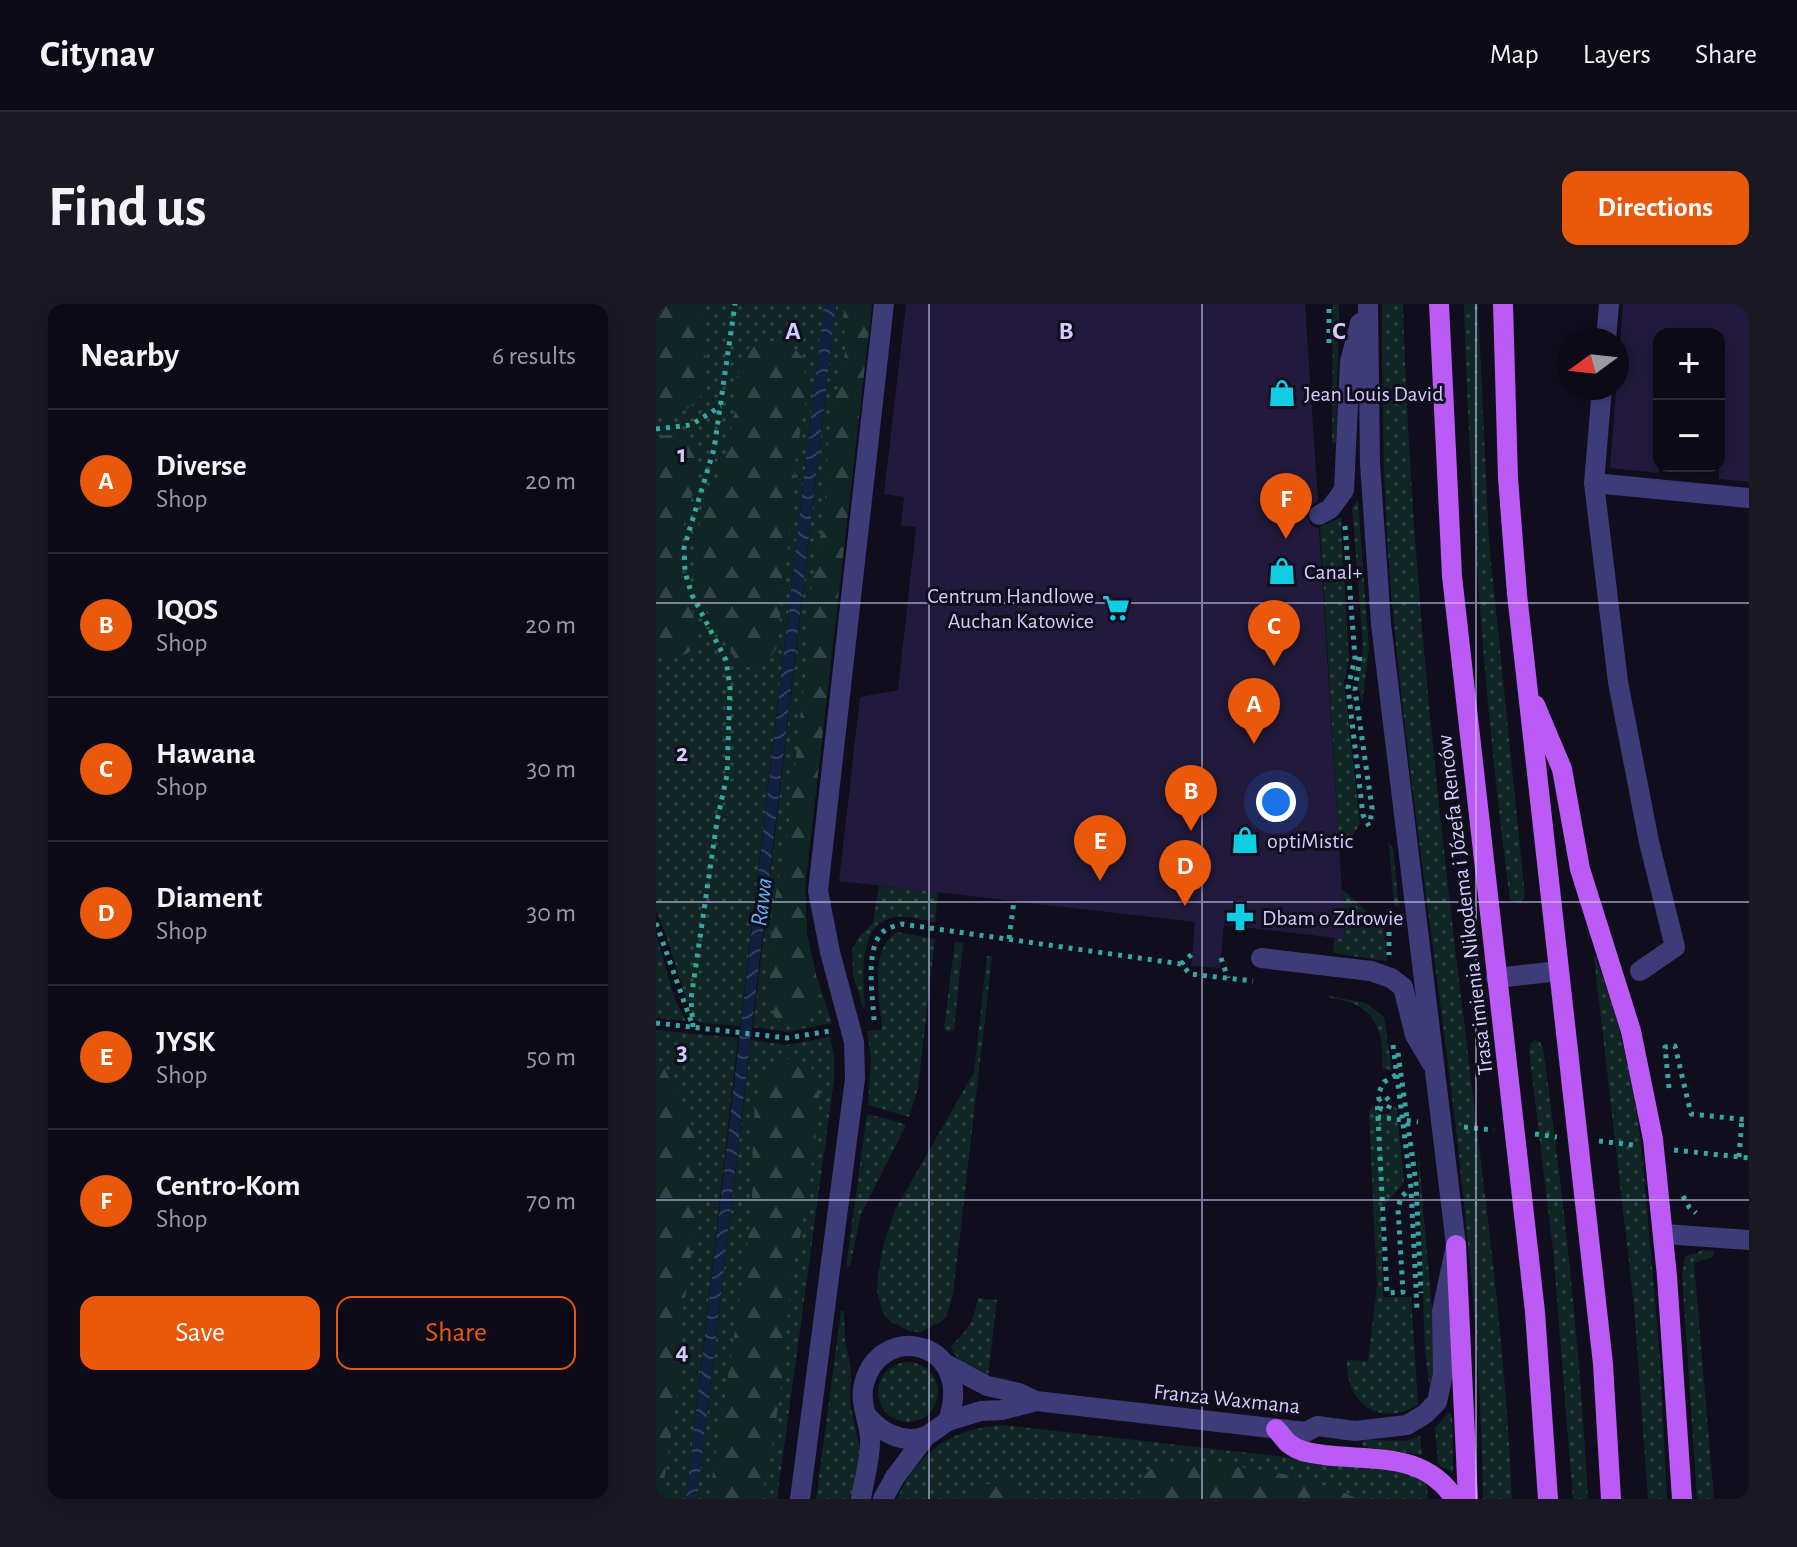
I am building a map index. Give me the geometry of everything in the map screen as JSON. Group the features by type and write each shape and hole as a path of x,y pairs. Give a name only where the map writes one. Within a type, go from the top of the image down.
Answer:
{"main road":[{"name":"Trasa imienia Nikodema i Józefa Renców","path":"1439,304 1452,576 1535,1312 1548,1499"},
{"path":"1503,304 1508,478 1526,683 1603,1364 1611,1499"},
{"path":"1526,683 1562,769 1580,869 1631,1031 1653,1139 1664,1234 1682,1499"},
{"path":"1456,1245 1468,1499"},
{"path":"1276,1429 1289,1444 1305,1452 1412,1464 1432,1473 1445,1484 1455,1499"}],"street":[{"path":"800,1499 855,1079 854,1042 830,952 818,891 884,304"},
{"path":"1319,515 1330,509 1344,490 1350,362 1366,304"},
{"path":"1366,304 1371,478 1382,635 1456,1245"},
{"path":"1607,328 1609,304"},
{"path":"1601,400 1594,483 1618,682 1649,842 1675,947 1640,971"},
{"path":"1594,483 1749,498"},
{"path":"1261,958 1371,971 1391,978 1403,987 1415,1035 1436,1071"},
{"path":"1496,978 1559,971"},
{"path":"1664,1234 1749,1240"},
{"name":"Franza Waxmana","path":"1036,1401 1306,1432 1317,1426 1355,1431 1391,1428 1417,1420 1437,1402 1443,1374 1442,1311 1456,1245"},
{"path":"861,1499 869,1464 864,1384 875,1362 888,1351 916,1346 932,1351 951,1372 955,1385 948,1421"},
{"path":"944,1363 987,1386 1019,1393 1036,1401"},
{"path":"883,1499 895,1477 926,1436 948,1421 981,1411 1002,1410 1036,1401"},
{"path":"867,1416 876,1426 896,1437 912,1439 926,1436"}],"path":[{"path":"693,1027 691,999 717,821 727,775 730,688 726,660 692,595 685,572 684,548 714,449 735,304"},
{"path":"656,429 691,425 722,405"},
{"path":"1348,518 1344,530 1355,658 1348,688 1363,815 1369,826"},
{"path":"1009,939 1014,901"},
{"path":"656,923 693,1027"},
{"path":"865,1022 874,1020 873,948 884,931 902,924 1121,956"},
{"path":"1389,932 1392,963"},
{"path":"1181,964 1192,954"},
{"path":"1221,958 1228,978"},
{"path":"656,1023 787,1038 835,1030"},
{"path":"1391,1036 1413,1186 1417,1321"},
{"path":"1396,1041 1413,1186 1421,1310"},
{"path":"1669,1093 1665,1047 1675,1046 1691,1114 1745,1120 1736,1156 1749,1158"},
{"path":"1379,1108 1377,1101 1385,1098 1390,1107 1381,1109 1378,1094 1384,1082 1396,1075"},
{"path":"1378,1117 1387,1293 1403,1292 1398,1209 1401,1197 1413,1186"},
{"path":"1673,1140 1675,1155"},
{"path":"1678,1186 1689,1207 1702,1217"}],"green space":[{"path":"656,304 824,304 740,1026 695,1020 656,911"},
{"path":"656,304 703,304 707,390 685,410 665,416 656,416"},
{"path":"836,304 872,304 805,887 807,935 832,1023 787,1032 753,1027"},
{"path":"844,304 872,304 805,887 807,935 816,974 816,1006 805,1022 794,1024 782,1023 774,1016 769,998 772,913 788,829 811,590 824,516 829,429 845,353"},
{"path":"1333,304 1339,304 1336,443 1332,443"},
{"path":"1382,304 1403,304 1411,482 1425,659 1442,836 1498,1316 1512,1499 1483,1499 1479,1389 1460,1169 1390,583 1384,464"},
{"path":"1464,304 1478,304 1489,542 1525,896 1520,904 1510,900 1486,677 1474,528"},
{"path":"777,340 788,342 802,357 808,388 796,457 777,647 765,664 744,668 736,663 727,640 699,596 694,549 705,501 726,457 735,410 736,382 744,354 751,345"},
{"path":"677,434 690,441 696,453 694,486 678,551 696,636 693,647 686,654 675,657 656,656 656,436"},
{"path":"1358,501 1369,648 1362,704 1358,685 1363,648 1352,507"},
{"path":"1342,517 1349,659 1344,682 1360,824 1352,836 1339,844 1320,527"},
{"path":"1389,844 1393,847 1399,907 1394,905"},
{"path":"879,886 938,892 935,922 896,917 880,923 872,932 864,957 863,1008 853,975 852,950 859,937 873,923"},
{"path":"1342,889 1383,926 1387,961 1333,953 1335,938 1345,939"},
{"path":"897,932 935,939 918,1088 909,1117 868,1105 871,1058 867,1031 882,1030 879,964 888,940"},
{"path":"656,935 675,999 686,1021 656,1018"},
{"path":"955,942 963,943 954,1030 947,1032 944,1028"},
{"path":"987,956 992,957 953,1295 946,1317 939,1323 920,1332 910,1331 891,1322 883,1313 877,1291 883,1246 895,1210 974,1072"},
{"path":"1594,957 1617,1021 1641,1141 1660,1358 1667,1499 1648,1499 1634,1306"},
{"path":"1329,996 1366,1003 1384,1017 1392,1071 1382,1068 1378,1029 1366,1011"},
{"path":"656,1030 738,1038 686,1499 656,1499"},
{"path":"830,1037 834,1080 777,1499 697,1499 751,1040 786,1045"},
{"path":"1535,1040 1543,1048 1564,1217 1581,1386 1588,1499 1573,1499 1553,1250 1529,1051 1530,1044"},
{"path":"656,1054 686,1107 696,1139 699,1177 683,1311 677,1398 661,1499 656,1499"},
{"path":"784,1059 797,1059 811,1067 818,1082 820,1103 805,1212 791,1280 783,1373 772,1447 761,1499 709,1499 751,1213 755,1105 764,1075"},
{"path":"1373,1104 1381,1114 1389,1114 1394,1106 1397,1109 1404,1183 1381,1209 1383,1297 1411,1297 1418,1405 1390,1414 1367,1407 1358,1399 1348,1375 1347,1360 1368,1361 1377,1286 1369,1113"},
{"path":"867,1114 905,1124 905,1127 861,1214 850,1266 846,1267"},
{"path":"1418,1149 1434,1332 1435,1367 1430,1389 1425,1353"},
{"path":"1703,1250 1714,1251 1713,1257 1694,1263 1714,1499 1697,1499 1682,1275 1685,1257"},
{"path":"978,1298 997,1300 988,1376 1009,1379 1007,1381 991,1378 966,1366 951,1346 969,1325"},
{"path":"841,1311 844,1311 845,1341 851,1368 850,1404 860,1448 859,1469 852,1499 816,1499"},
{"path":"908,1362 929,1371 938,1392 929,1413 908,1422 887,1413 878,1392 887,1371"},
{"path":"1449,1412 1452,1415 1453,1473 1438,1464 1435,1428"},
{"path":"1003,1425 1409,1471 1426,1478 1428,1499 897,1499 916,1467 939,1445 968,1431"},
{"path":"1420,1436 1422,1455 1364,1447 1362,1443 1365,1440 1405,1441"},
{"path":"1157,1463 1235,1466 1285,1474 1358,1499 1139,1499 1142,1478"},
{"path":"1011,1481 1035,1499 955,1499 981,1485"}],"water":[{"name":"Rawa","path":"824,304 836,304 697,1499 686,1499"}],"building":[{"name":"Centrum Handlowe Auchan Katowice","path":"906,304 1305,304 1318,501 1308,508 1306,515 1312,526 1319,528 1345,939 1224,925 1220,968 1191,966 1195,922 839,881 860,697 898,690 916,527 901,526 904,497 884,494"},
{"path":"1623,304 1749,304 1749,482 1719,479 1719,472 1725,472 1725,328 1653,328 1653,472 1659,473 1610,468 1615,400 1629,400 1629,328 1621,328"}],"place":[{"name":"Jean Louis David","path":"1282,393"},
{"name":"Centro-Kom","path":"1286,539"},
{"name":"Canal+","path":"1282,571"},
{"name":"Centrum Handlowe Auchan Katowice","path":"1116,608"},
{"name":"Hawana","path":"1274,666"},
{"name":"Diverse","path":"1254,744"},
{"name":"IQOS","path":"1191,831"},
{"name":"optiMistic","path":"1245,840"},
{"name":"JYSK","path":"1100,881"},
{"name":"Diament","path":"1185,906"},
{"name":"Dbam o Zdrowie","path":"1240,917"}]}
